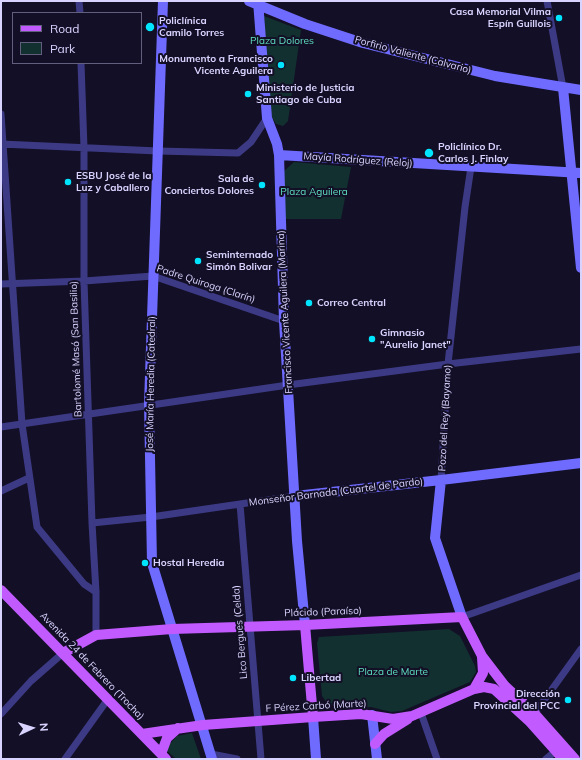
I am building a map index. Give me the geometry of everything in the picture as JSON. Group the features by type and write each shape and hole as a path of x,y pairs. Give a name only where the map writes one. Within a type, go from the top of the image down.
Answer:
{"main road":[{"name":"Avenida 24 de Febrero (Trocha)","path":"1,590 142,734 162,757"},
{"name":"Plácido (Paraíso)","path":"63,653 96,635 172,629 249,626 305,626 462,617"},
{"path":"462,617 482,656 505,686 559,747 574,759"},
{"path":"305,626 313,716"},
{"path":"474,689 483,673 482,656"},
{"path":"474,689 484,687 494,689 532,717"},
{"name":"F Pérez Carbó (Marte)","path":"142,734 203,725 258,722 313,716 372,715 393,719 417,715 474,689"},
{"path":"375,744 389,730 417,715"},
{"path":"162,757 167,738 179,728"},
{"path":"559,747 564,759"}],"street":[{"path":"79,1 80,12"},
{"name":"José María Heredia (Catedral)","path":"163,1 148,404 152,563 212,756"},
{"path":"546,1 563,88 577,173 581,268"},
{"name":"Porfirio Valiente (Calvario)","path":"255,2 305,24 363,43 495,76 581,90"},
{"name":"Francisco Vicente Aguilera (Marina)","path":"255,2 267,118 277,144 279,155 284,321 294,496 305,626"},
{"name":"Bartolomé Masó (San Basilio)","path":"81,64 84,148 84,281 92,523 96,592 96,635"},
{"path":"1,114 2,144 14,283 22,424 37,527 84,584 96,592"},
{"path":"2,144 238,153 251,142 267,118"},
{"name":"Mayía Rodríguez (Reloj)","path":"279,155 577,173"},
{"name":"Pozo del Rey (Bayamo)","path":"462,617 434,538 441,480 448,364 465,207 471,167"},
{"name":"Padre Quiroga (Clarín)","path":"1,284 84,281 153,276 284,321"},
{"path":"1,427 88,415 148,404 288,385 448,364 581,349"},
{"name":"Monseñor Barnada (Cuartel de Pardo)","path":"92,523 151,517 294,496 581,463"},
{"path":"1,491 29,478"},
{"name":"Lico Bergues (Celda)","path":"240,504 260,759"},
{"name":"Plácido (Paraíso)","path":"462,617 581,575"},
{"path":"532,717 581,649"},
{"path":"1,714 31,681 63,653"},
{"path":"65,759 108,699"},
{"path":"372,715 377,759"},
{"path":"417,715 437,759"},
{"path":"313,716 316,759"},
{"path":"546,759 559,747"},
{"path":"212,756 237,759"}],"green space":[{"name":"Plaza Dolores","path":"264,16 301,30 288,121 283,126 276,124 271,116"},
{"name":"Plaza Aguilera","path":"294,162 351,167 341,219 284,219 284,171"},
{"name":"Plaza de Marte","path":"449,629 460,636 475,666 476,672 470,682 402,711 391,712 371,707 333,707 328,704 322,696 317,643 319,637"},
{"path":"192,733 201,759 176,759 165,749 177,736"}],"place":[{"name":"Casa Memorial Vilma Espín Guillois","path":"559,18"},
{"name":"Policlínica Camilo Torres","path":"150,27"},
{"name":"Monumento a Francisco Vicente Aguilera","path":"281,65"},
{"name":"Ministerio de Justicia Santiago de Cuba","path":"248,94"},
{"name":"Policlínico Dr. Carlos J. Finlay","path":"429,153"},
{"name":"ESBU José de la Luz y Caballero","path":"68,182"},
{"name":"Sala de Conciertos Dolores","path":"262,185"},
{"name":"Seminternado Simón Bolivar","path":"198,261"},
{"name":"Correo Central","path":"309,303"},
{"name":"Gimnasio \"Aurelio Janet\"","path":"372,339"},
{"name":"Hostal Heredia","path":"145,563"},
{"name":"Libertad","path":"293,678"},
{"name":"Dirección Provincial del PCC","path":"568,700"}]}
